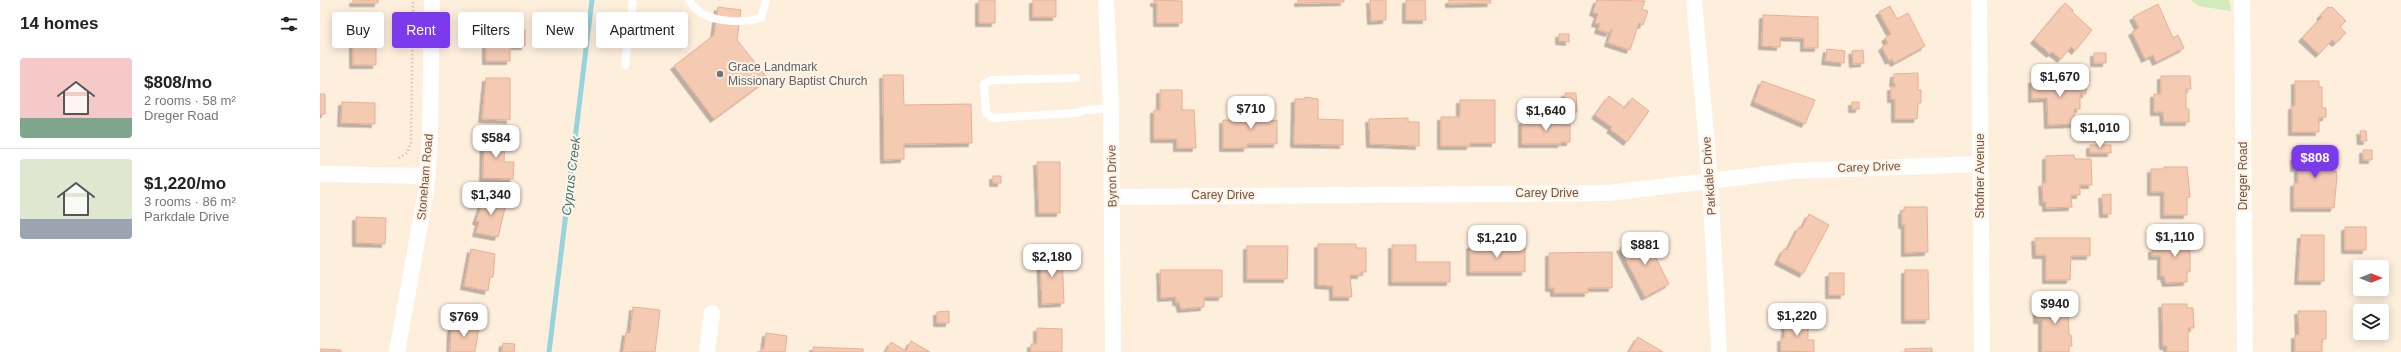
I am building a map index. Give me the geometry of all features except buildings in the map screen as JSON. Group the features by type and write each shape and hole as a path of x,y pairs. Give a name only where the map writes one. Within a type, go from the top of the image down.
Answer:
{"street":[{"name":"Stoneham Road","path":"397,352 423,214 428,176 432,0"},
{"name":"Byron Drive","path":"1106,0 1111,108 1113,352"},
{"name":"Parkdale Drive","path":"1694,0 1710,180 1719,352"},
{"name":"Shofner Avenue","path":"1979,0 1982,352"},
{"name":"Dreger Road","path":"2242,0 2245,352"},
{"name":"Carey Drive","path":"1112,197 1608,193 1793,171 1980,164"},
{"path":"320,174 428,176"},
{"path":"707,352 712,313"}],"lane":[{"path":"625,65 633,0"},
{"path":"689,0 699,12 707,16 748,22 761,18 766,0"},
{"path":"1076,78 992,80 984,84 986,113 993,118 1076,113 1086,110 1111,108"}],"path":[{"path":"399,158 407,153 411,143 413,0"}],"green space":[{"path":"2191,0 2229,0 2231,11 2198,6"}],"waterway":[{"name":"Cyprus Creek","path":"549,352 592,0"}],"place":[{"name":"Grace Landmark Missionary Baptist Church","path":"720,74"}]}
